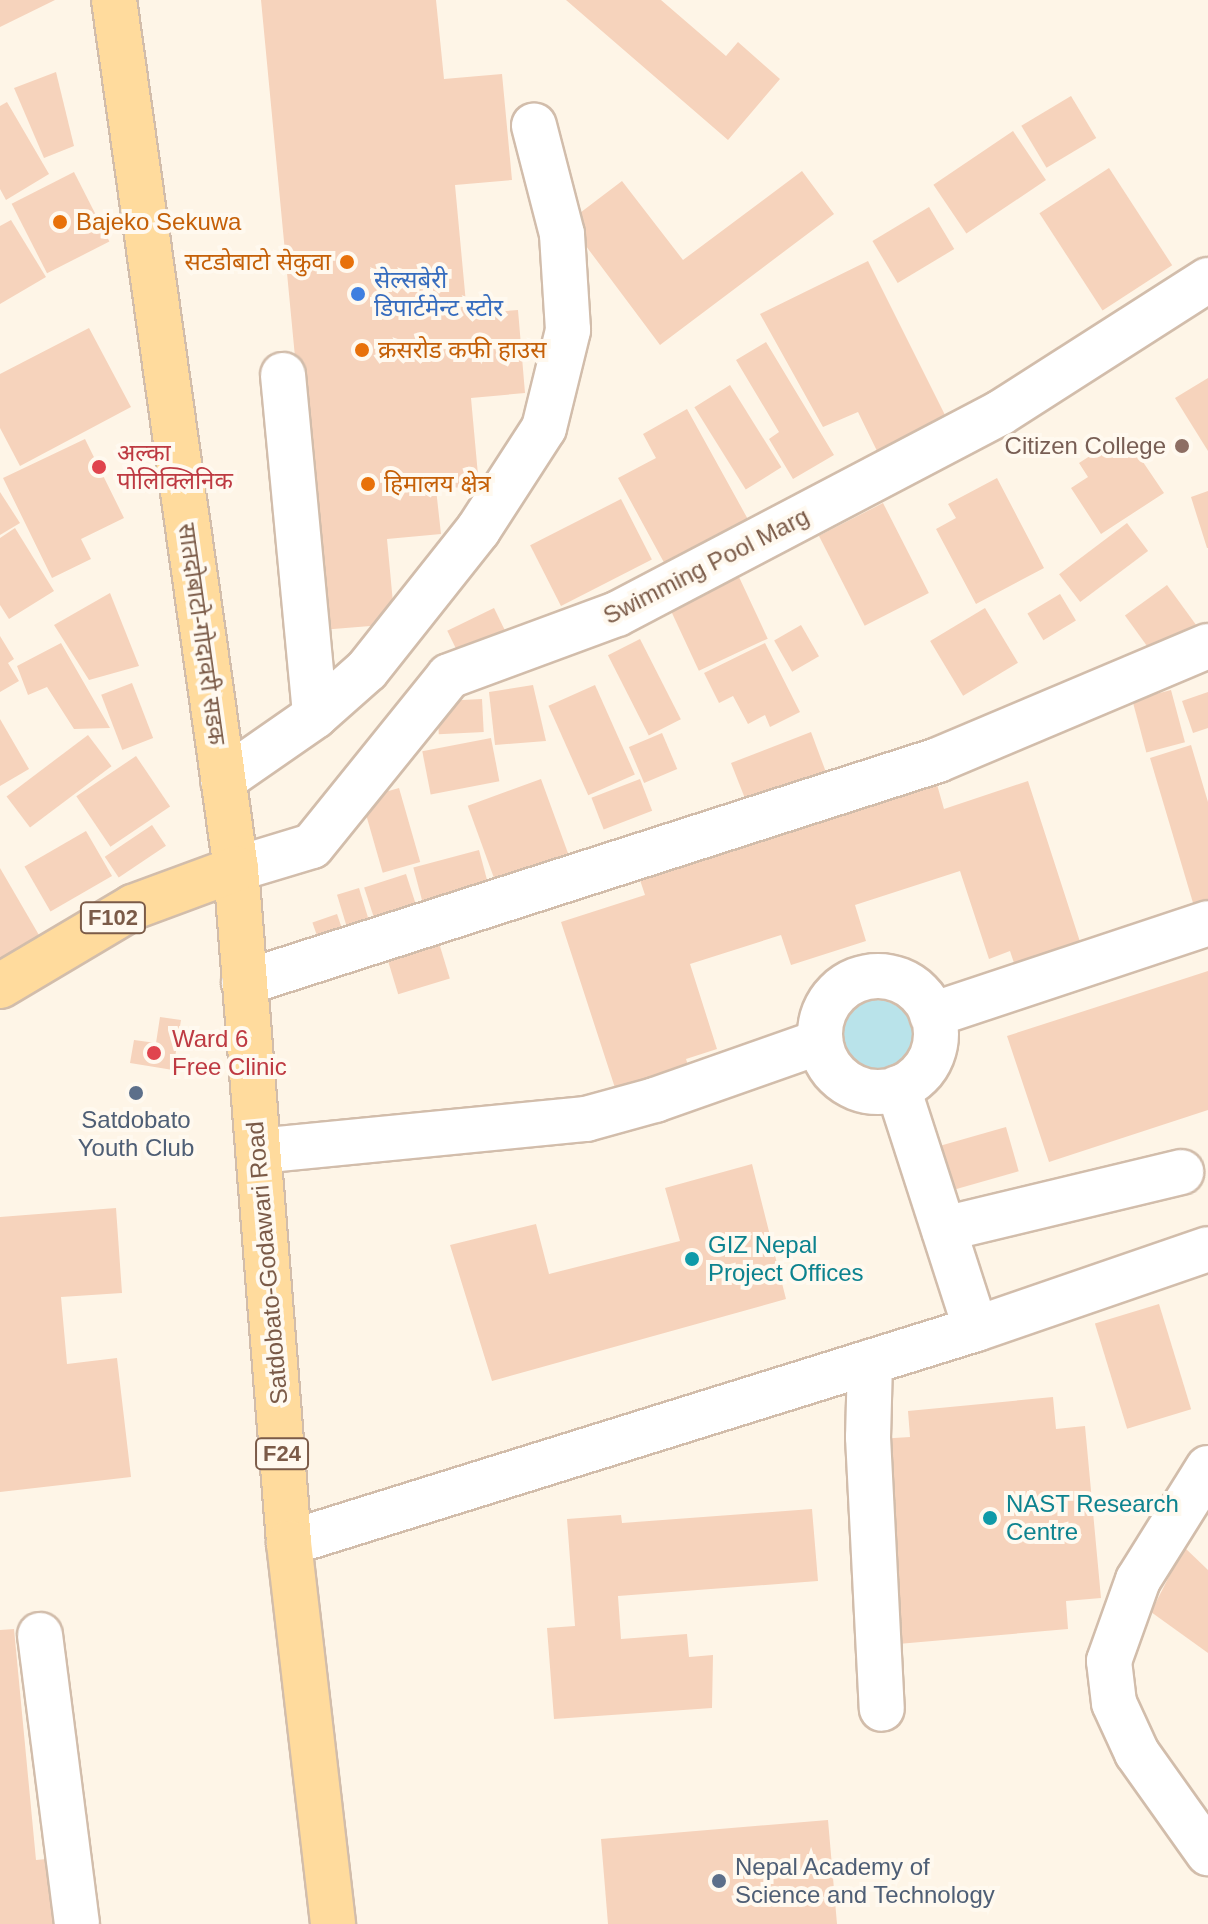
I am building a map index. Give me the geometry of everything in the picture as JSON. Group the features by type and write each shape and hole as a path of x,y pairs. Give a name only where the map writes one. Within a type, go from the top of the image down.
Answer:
{"main road":[{"name":"सातदोबाटो-गोदावरी सडक","path":"114,0 236,869 244,983"},
{"name":"F102","path":"0,986 133,907 236,869"},
{"name":"Satdobato-Godawari Road","path":"244,983 289,1543 333,1924"}],"street":[{"path":"223,780 315,716 367,670 478,530 544,428 568,330 562,234 534,126"},
{"name":"Swimming Pool Marg","path":"236,869 312,846 449,676 617,614 1000,413 1208,280"},
{"path":"283,375 315,716"},
{"path":"244,983 938,760 1208,646"},
{"path":"932,1015 1208,923"},
{"path":"892,978 909,985 932,1015 934,1051 914,1080 898,1088 881,1092 848,1084 835,1073 820,1042 828,1005 839,991 864,979 892,978"},
{"path":"258,1151 586,1119 655,1100 820,1042"},
{"path":"898,1088 976,1329"},
{"path":"944,1229 1181,1172"},
{"path":"289,1543 976,1329 1208,1249"},
{"path":"870,1362 868,1437 882,1709"},
{"path":"1208,1468 1138,1580 1109,1661 1114,1703 1137,1753 1208,1853"},
{"path":"40,1635 77,1924"}],"water":[{"path":"877,1000 903,1010 913,1036 903,1062 877,1072 851,1062 841,1036 851,1010"}],"building":[{"path":"0,0 55,0 0,27"},
{"path":"261,0 436,0 444,79 502,74 512,180 455,185 467,314 518,310 525,393 471,398 479,486 436,489 441,534 387,539 395,624 321,630"},
{"path":"566,0 661,0 726,56 738,42 780,79 728,140"},
{"path":"56,72 74,146 44,158 14,88"},
{"path":"1071,96 1096,138 1047,168 1021,126"},
{"path":"7,102 49,174 6,200 0,189 0,106"},
{"path":"1013,131 1046,180 966,234 933,185"},
{"path":"1109,168 1172,265 1103,310 1039,213"},
{"path":"802,171 834,214 660,345 568,222 622,181 683,260"},
{"name":"Bajeko Sekuwa","path":"74,172 109,241 47,273 12,204"},
{"path":"929,207 954,249 898,283 872,241"},
{"path":"11,220 46,277 0,304 0,226"},
{"path":"868,261 947,419 878,453 858,412 823,427 760,314"},
{"path":"89,328 131,407 20,466 0,428 0,374"},
{"path":"766,342 834,455 793,479 769,439 779,432 736,360"},
{"path":"1208,378 1208,451 1175,398"},
{"path":"730,385 781,467 746,490 694,407"},
{"path":"687,409 750,523 667,568 618,478 656,458 643,434"},
{"path":"1124,434 1164,493 1101,534 1071,488 1088,477 1079,463"},
{"path":"85,439 124,518 81,539 91,559 52,578 3,478"},
{"path":"997,478 1044,568 976,604 936,529 956,518 948,504"},
{"path":"1208,491 1208,548 1207,548 1191,497"},
{"path":"0,492 20,523 0,535"},
{"path":"621,499 652,560 561,606 530,545"},
{"path":"883,503 929,593 865,626 819,536"},
{"path":"1127,523 1148,551 1080,602 1059,574"},
{"path":"15,528 54,591 9,619 0,605 0,538"},
{"path":"739,577 768,639 699,671 670,609"},
{"path":"1167,585 1201,631 1158,662 1125,616"},
{"path":"110,593 139,666 89,680 54,625"},
{"path":"1060,594 1076,621 1043,640 1027,614"},
{"path":"494,608 505,630 458,653 447,631"},
{"path":"985,608 1018,663 963,696 930,641"},
{"path":"801,625 819,656 792,672 774,640"},
{"path":"0,636 14,659 8,663 19,681 0,692"},
{"path":"640,639 681,719 649,736 608,655"},
{"path":"61,643 110,728 74,729 47,687 28,695 17,666"},
{"path":"765,643 800,712 770,727 765,715 748,724 733,696 719,703 704,673"},
{"path":"132,683 153,738 122,750 101,695"},
{"path":"533,685 546,741 495,745 489,692"},
{"path":"595,685 635,775 588,795 548,706"},
{"path":"1171,690 1185,742 1146,753 1132,700"},
{"path":"1208,692 1208,728 1193,733 1182,701"},
{"path":"482,699 484,732 439,734 437,701"},
{"path":"0,719 29,769 0,786"},
{"path":"811,732 830,783 746,801 731,763"},
{"path":"662,733 677,769 644,783 629,747"},
{"path":"88,735 111,766 30,828 7,796"},
{"path":"491,738 499,781 431,795 422,751"},
{"path":"1191,745 1208,802 1208,909 1196,913 1150,758"},
{"path":"136,756 170,807 110,847 76,796"},
{"path":"541,779 568,853 495,880 468,806"},
{"path":"640,779 652,811 604,829 591,798"},
{"path":"936,781 944,809 1028,781 1083,951 1017,972 1010,951 989,959 960,871 855,905 866,941 791,965 781,935 690,964 717,1049 686,1059 690,1071 617,1094 561,922 645,895 639,877"},
{"path":"399,788 420,862 383,873 362,799"},
{"path":"152,825 166,846 119,878 105,857"},
{"path":"86,831 112,876 51,912 25,866"},
{"path":"479,850 488,883 422,900 413,868"},
{"path":"0,868 43,942 0,967"},
{"path":"406,874 419,914 377,928 364,888"},
{"path":"359,888 371,928 349,935 337,895"},
{"path":"337,914 347,943 323,952 312,922"},
{"path":"439,943 450,978 398,994 387,959"},
{"path":"1208,971 1208,1110 1049,1162 1007,1036"},
{"name":"Ward 6 Free Clinic","path":"160,1017 181,1020 173,1070 130,1063 134,1040 156,1043"},
{"path":"1006,1127 1019,1171 949,1191 937,1147"},
{"name":"GIZ Nepal Project Offices","path":"752,1164 786,1299 492,1381 450,1245 536,1224 549,1274 680,1241 665,1188"},
{"path":"116,1208 122,1293 61,1297 67,1364 117,1358 131,1477 0,1492 0,1217"},
{"path":"1159,1304 1191,1409 1127,1429 1095,1324"},
{"name":"NAST Research Centre","path":"1053,1397 1056,1429 1085,1426 1101,1598 1066,1601 1068,1629 898,1644 878,1439 910,1437 908,1411"},
{"path":"812,1509 818,1581 618,1596 621,1639 687,1634 689,1657 713,1655 712,1708 554,1719 547,1628 575,1626 567,1519 621,1515 622,1523"},
{"path":"1184,1547 1208,1570 1208,1653 1151,1612"},
{"path":"14,1629 36,1860 57,1858 63,1924 0,1924 0,1630"},
{"name":"Nepal Academy of Science and Technology","path":"828,1820 837,1924 608,1924 601,1839"}],"place":[{"name":"Bajeko Sekuwa","path":"60,222"},
{"name":"सटडोबाटो सेकुवा","path":"347,262"},
{"name":"सेल्सबेरी डिपार्टमेन्ट स्टोर","path":"358,294"},
{"name":"क्रसरोड कफी हाउस","path":"362,350"},
{"name":"Citizen College","path":"1182,446"},
{"name":"अल्का पोलिक्लिनिक","path":"99,467"},
{"name":"हिमालय क्षेत्र","path":"368,484"},
{"name":"Ward 6 Free Clinic","path":"154,1053"},
{"name":"Satdobato Youth Club","path":"136,1093"},
{"name":"GIZ Nepal Project Offices","path":"692,1259"},
{"name":"NAST Research Centre","path":"990,1518"},
{"name":"Nepal Academy of Science and Technology","path":"719,1881"}]}
